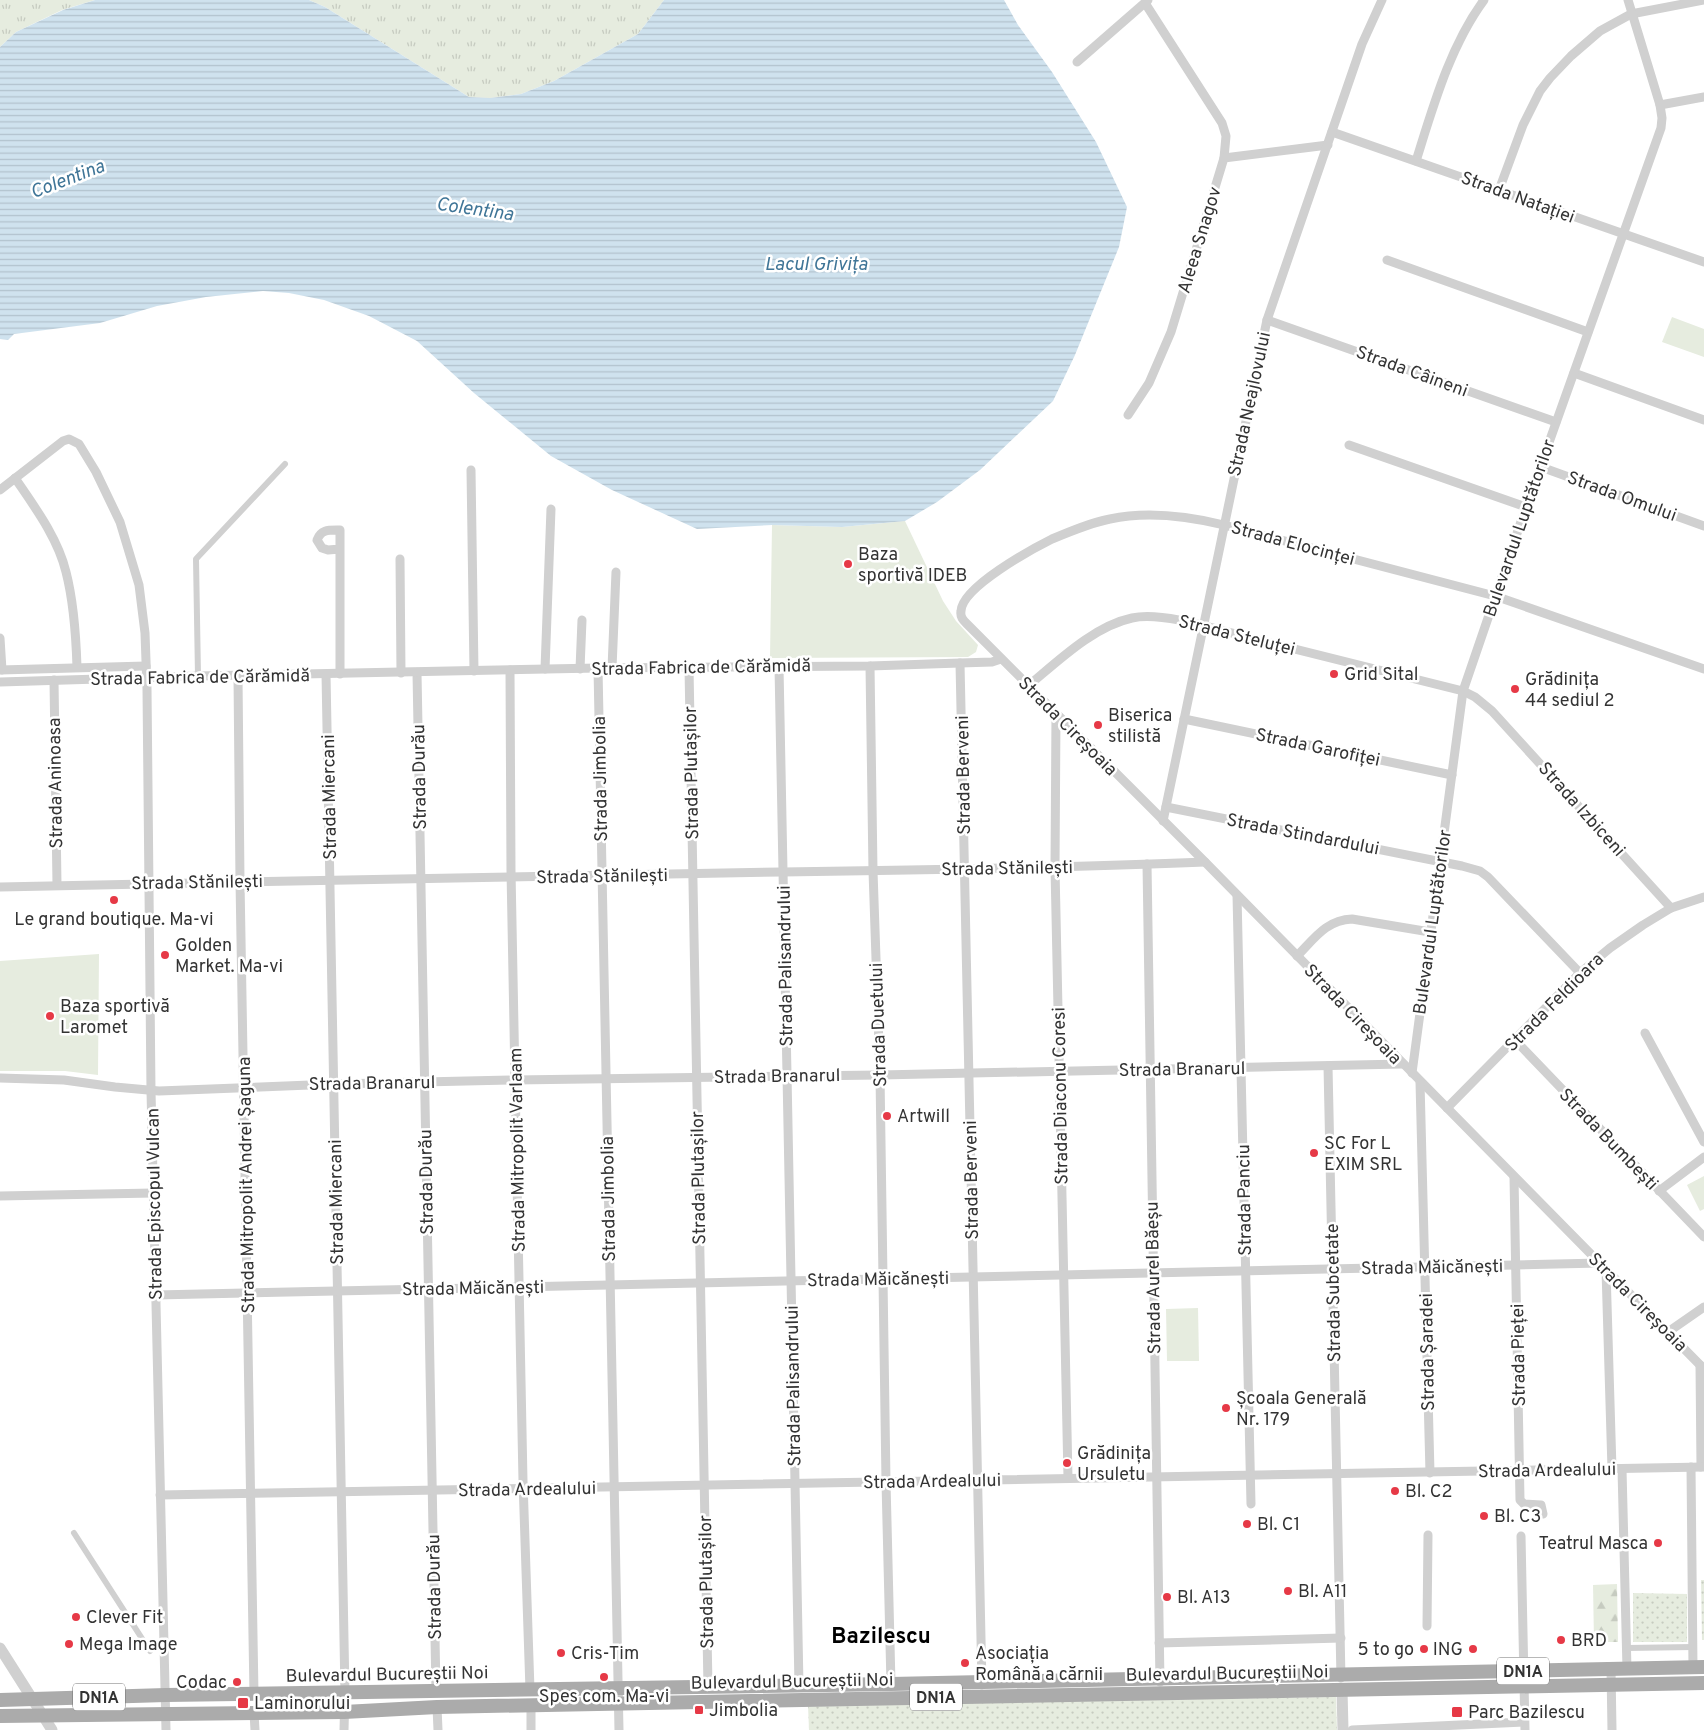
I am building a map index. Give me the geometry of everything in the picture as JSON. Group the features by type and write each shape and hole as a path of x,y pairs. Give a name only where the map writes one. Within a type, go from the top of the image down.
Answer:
{"main road":[{"name":"Bulevardul Bucureștii Noi","path":"0,1716 344,1712 437,1707 531,1705 708,1687 891,1684 982,1689 1159,1678 1699,1667"},
{"name":"Bulevardul Bucureștii Noi","path":"6,1700 166,1695 530,1690 618,1696 982,1689 1160,1692 1342,1690 1704,1683"}],"street":[{"name":"Strada Neajlovului","path":"1163,821 1267,320 1362,44 1382,0"},
{"path":"1416,161 1448,67 1469,23 1484,0"},
{"name":"Bulevardul Luptătorilor","path":"1412,1073 1463,691 1540,467 1661,128 1660,105 1628,0"},
{"path":"1499,190 1523,125 1540,91 1570,56 1594,36 1632,14 1704,0"},
{"path":"1077,62 1147,1"},
{"name":"Aleea Snagov","path":"1128,415 1149,383 1171,332 1224,158 1226,136 1222,123 1147,1"},
{"path":"1660,105 1704,96"},
{"name":"Strada Natației","path":"1332,132 1704,262"},
{"path":"1224,158 1328,145"},
{"path":"1386,260 1588,332"},
{"name":"Strada Câineni","path":"1267,320 1556,422"},
{"path":"1574,373 1704,420"},
{"name":"Strada Episcopul Vulcan","path":"15,478 63,441 69,439 79,444 96,472 120,522 139,585 143,615 147,677 151,1091 166,1730"},
{"path":"1349,446 1526,507"},
{"path":"198,676 196,559 285,464"},
{"name":"Strada Omului","path":"1540,467 1704,526"},
{"path":"471,470 474,667"},
{"path":"0,490 15,478 33,504 55,543 66,571 74,618 78,667"},
{"path":"545,670 551,509"},
{"name":"Strada Elocinței","path":"1001,659 962,618 961,607 970,594 983,581 1023,555 1051,540 1081,528 1110,519 1158,515 1224,525 1495,596 1704,669"},
{"path":"340,549 340,674"},
{"path":"400,558 401,673"},
{"path":"612,668 616,572"},
{"name":"Strada Steluței","path":"1028,686 1086,640 1111,625 1129,618 1151,616 1203,626 1463,691"},
{"path":"580,669 582,620"},
{"path":"0,638 1,670"},
{"name":"Strada Fabrica de Cărămidă","path":"0,682 147,677 417,673 474,667 545,670 870,666 992,662 1001,659"},
{"name":"Strada Cireșoaia","path":"1001,659 1205,862 1702,1367"},
{"name":"Strada Berveni","path":"960,663 982,1689"},
{"name":"Strada Fabrica de Cărămidă","path":"1,670 146,666"},
{"name":"Strada Duetului","path":"870,666 873,871 880,1075 891,1684"},
{"name":"Strada Palisandrului","path":"780,667 799,1686"},
{"name":"Strada Jimbolia","path":"598,668 618,1730"},
{"name":"Strada Plutașilor","path":"689,668 708,1687"},
{"name":"Strada Mitropolit Varlaam","path":"510,670 511,878 519,1287 523,1489 530,1690"},
{"name":"Strada Durău","path":"417,673 436,1692"},
{"name":"Strada Miercani","path":"326,674 335,1084 345,1693 344,1730"},
{"name":"Strada Mitropolit Andrei Șaguna","path":"238,676 254,1694"},
{"name":"Strada Aninoasa","path":"54,680 57,885"},
{"name":"Strada Izbiceni","path":"1463,691 1483,703 1513,733 1671,908"},
{"name":"Strada Diaconu Coresi","path":"1056,713 1055,868 1068,1478"},
{"name":"Strada Garofiței","path":"1184,718 1452,775"},
{"name":"Strada Stindardului","path":"1166,807 1470,868 1488,877 1580,973"},
{"name":"Strada Stănilești","path":"0,887 148,882 511,878 1055,868 1205,862"},
{"name":"Strada Aurel Băeșu","path":"1147,864 1160,1692"},
{"name":"Strada Panciu","path":"1237,895 1251,1504"},
{"path":"1671,908 1704,897"},
{"name":"Strada Feldioara","path":"1447,1108 1580,973 1643,924 1671,908"},
{"path":"1297,956 1329,924 1342,919 1430,932"},
{"path":"1645,1033 1704,1142"},
{"name":"Strada Bumbești","path":"1515,1040 1704,1237"},
{"name":"Strada Branarul","path":"0,1078 64,1080 151,1091 335,1084 605,1078 880,1075 1403,1064"},
{"name":"Strada Subcetate","path":"1328,1066 1343,1730"},
{"name":"Strada Șaradei","path":"1420,1082 1430,1473"},
{"path":"1659,1191 1704,1157"},
{"name":"Strada Pieței","path":"1514,1177 1521,1503 1541,1505 1543,1514"},
{"path":"0,1196 154,1193"},
{"name":"Strada Măicănești","path":"156,1295 1516,1265 1603,1267"},
{"path":"1603,1267 1612,1469"},
{"path":"1668,1332 1704,1307"},
{"path":"1702,1367 1703,1467"},
{"path":"1691,1467 1693,1647 1699,1667"},
{"name":"Strada Ardealului","path":"160,1495 1703,1467"},
{"path":"1622,1469 1627,1669"},
{"path":"74,1533 150,1651"},
{"path":"1428,1535 1428,1626"},
{"path":"1352,1730 1524,1726 1521,1536"},
{"path":"1159,1643 1341,1638"},
{"path":"1627,1648 1693,1647"},
{"path":"0,1648 52,1730"},
{"path":"1611,1669 1612,1730"},
{"path":"6,1700 17,1695 20,1681"},
{"path":"531,1705 531,1730"},
{"path":"437,1707 438,1730"},
{"path":"254,1713 254,1730"}],"green space":[{"path":"0,0 95,0 62,10 16,32 0,47"},
{"path":"309,0 664,0 638,34 554,81 521,94 490,98 469,97 325,7"},
{"path":"1672,317 1704,329 1704,357 1662,342"},
{"name":"Baza sportivă IDEB","path":"905,521 943,601 956,621 978,645 976,652 968,657 770,658 772,525 842,527"},
{"name":"Baza sportivă Laromet","path":"99,954 98,1075 65,1071 0,1071 0,961"},
{"path":"1704,1176 1704,1209 1700,1211 1687,1185"},
{"path":"1198,1308 1199,1361 1167,1361 1166,1309"},
{"path":"1701,1580 1704,1580 1704,1640 1702,1640"},
{"path":"1617,1584 1618,1642 1594,1642 1593,1585"},
{"path":"1633,1593 1687,1594 1687,1642 1633,1642"},
{"path":"1336,1697 1337,1730 809,1730 808,1705"}],"water":[{"name":"Lacul Grivița","path":"95,0 309,0 325,7 469,97 490,98 521,94 554,81 638,34 664,0 1004,0 1018,25 1052,72 1096,142 1127,207 1119,247 1075,355 1053,401 980,470 937,502 905,521 842,527 772,525 697,529 612,490 551,456 474,393 417,341 369,316 324,300 289,293 263,291 206,297 157,306 100,323 14,334 8,340 0,339 0,47 16,32 63,10"}],"place":[{"name":"Baza sportivă IDEB","path":"848,564"},
{"name":"Grid Sital","path":"1334,674"},
{"name":"Grădinița 44 sediul 2","path":"1515,689"},
{"name":"Biserica stilistă","path":"1098,725"},
{"name":"Le grand boutique. Ma-vi","path":"114,900"},
{"name":"Golden Market. Ma-vi","path":"165,955"},
{"name":"Baza sportivă Laromet","path":"50,1016"},
{"name":"Artwill","path":"887,1116"},
{"name":"SC For L EXIM SRL","path":"1314,1153"},
{"name":"Școala Generală Nr. 179","path":"1226,1408"},
{"name":"Grădinița Ursuletu","path":"1067,1463"},
{"name":"Bl. C2","path":"1395,1491"},
{"name":"Bl. C3","path":"1484,1516"},
{"name":"Bl. C1","path":"1247,1524"},
{"name":"Teatrul Masca","path":"1658,1543"},
{"name":"Bl. A11","path":"1288,1591"},
{"name":"Bl. A13","path":"1167,1597"},
{"name":"Clever Fit","path":"76,1617"},
{"name":"BRD","path":"1561,1640"},
{"name":"Mega Image","path":"69,1644"},
{"name":"5 to go","path":"1424,1649"},
{"name":"ING","path":"1473,1649"},
{"name":"Cris-Tim","path":"561,1653"},
{"name":"Asociația Română a cărnii","path":"965,1663"},
{"name":"Spes com. Ma-vi","path":"604,1677"},
{"name":"Codac","path":"237,1682"},
{"name":"Laminorului","path":"243,1703"},
{"name":"Jimbolia","path":"699,1710"},
{"name":"Parc Bazilescu","path":"1457,1712"}],"district":[{"name":"Bazilescu","path":"881,1635"}],"water label":[{"name":"Colentina","path":"67,178"},
{"name":"Colentina","path":"475,208"}]}
